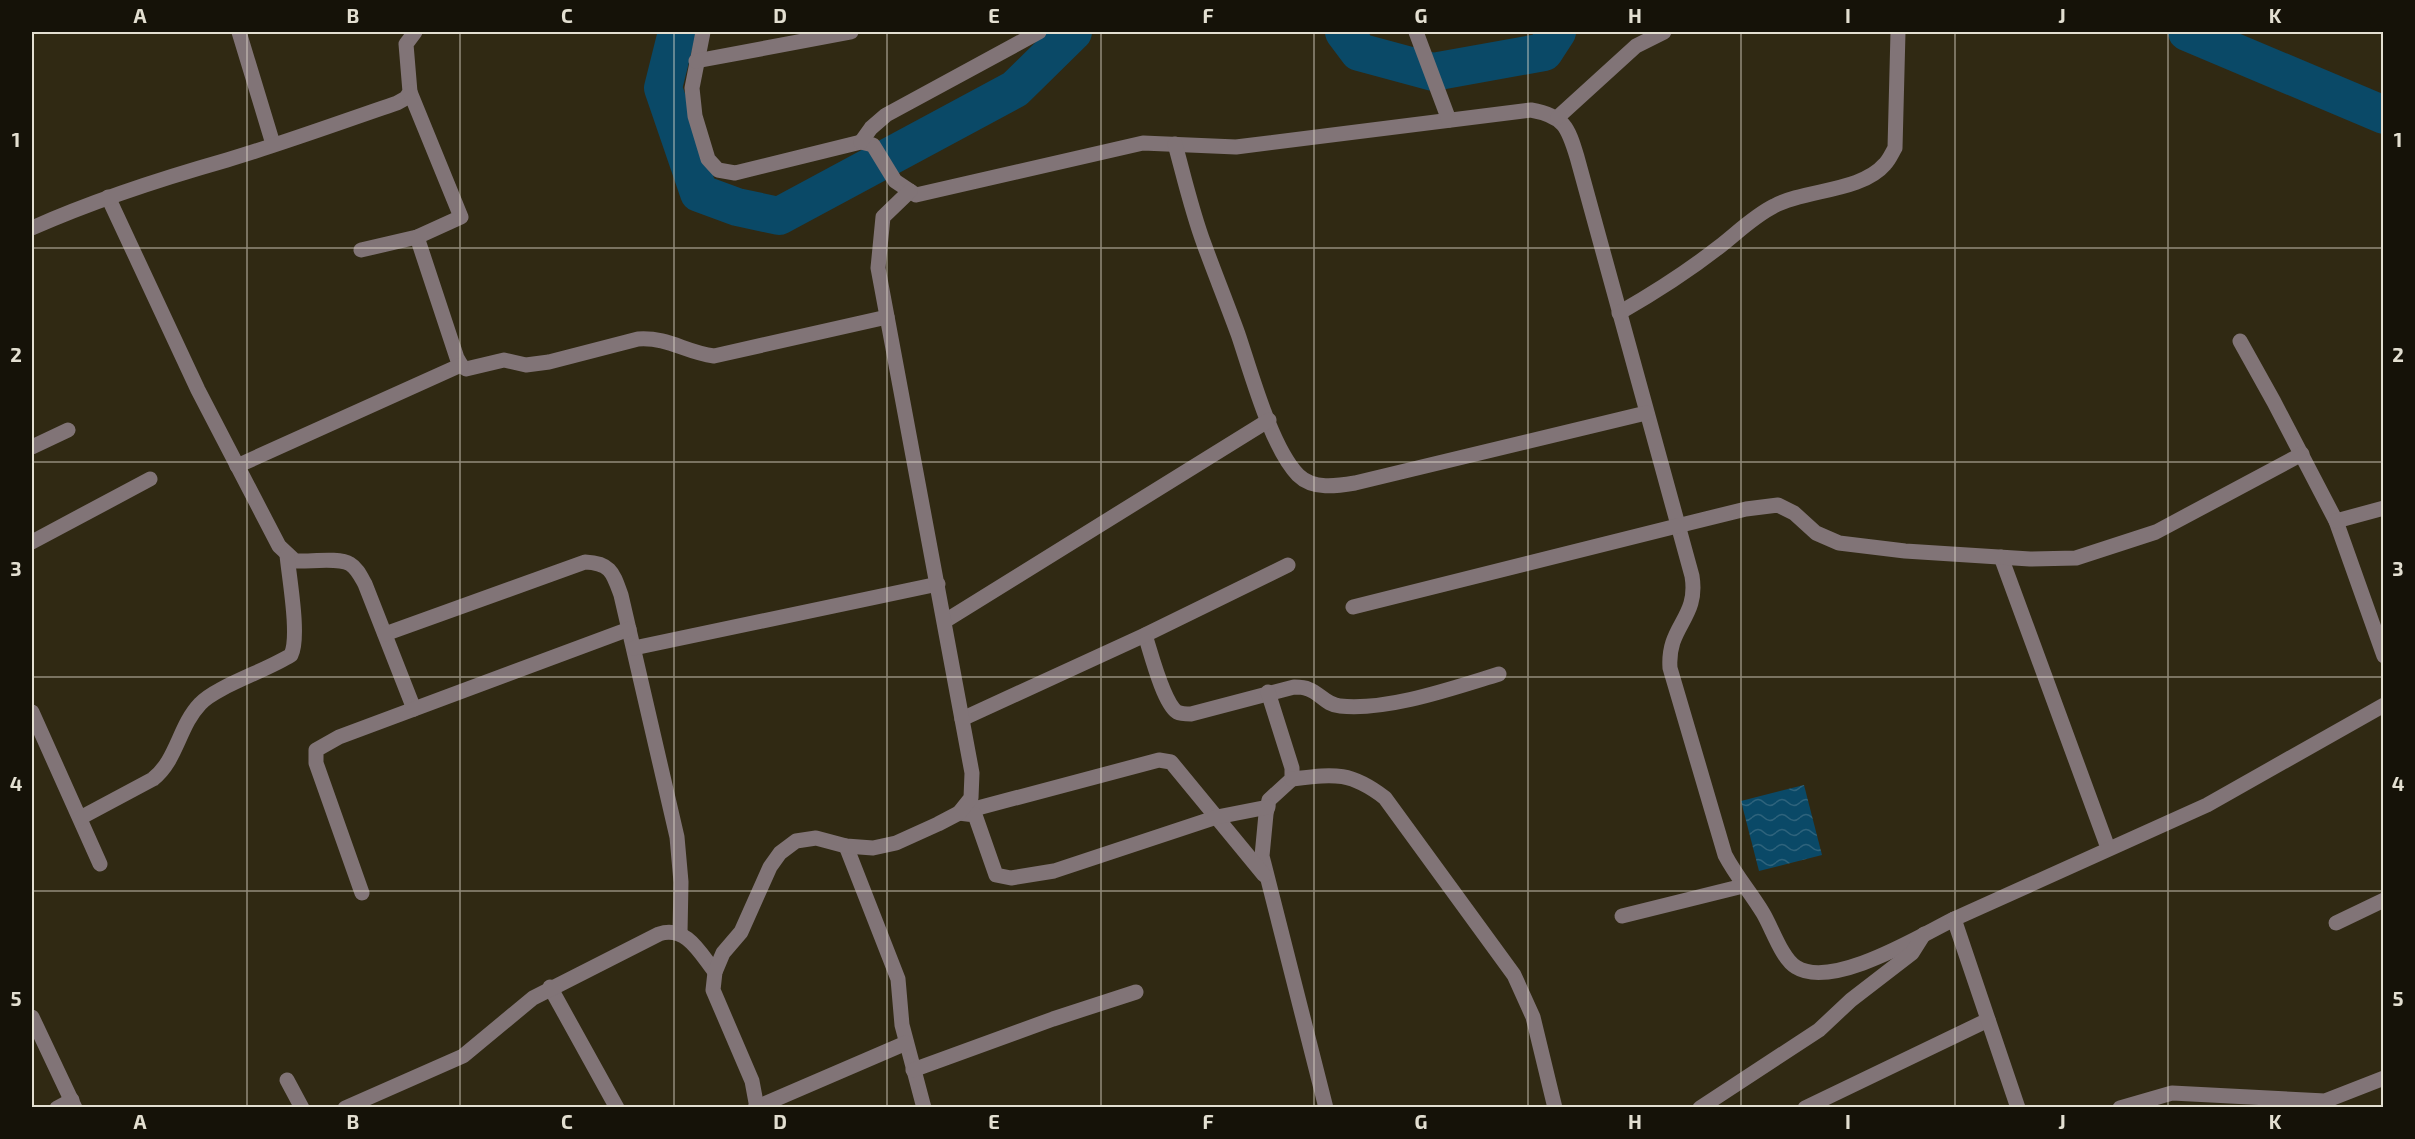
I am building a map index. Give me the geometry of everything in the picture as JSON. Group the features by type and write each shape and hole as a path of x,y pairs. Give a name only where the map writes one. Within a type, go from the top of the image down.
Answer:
{"street":[{"path":"239,32 273,144"},
{"path":"703,32 692,88 695,116 708,159 718,170 735,173 867,143"},
{"path":"696,61 851,32"},
{"path":"867,143 871,128 886,116 1039,32"},
{"path":"1416,32 1449,120"},
{"path":"1558,117 1636,39 1664,32"},
{"path":"1619,313 1659,290 1775,205 1798,196 1858,182 1885,165 1894,148 1898,32"},
{"path":"361,250 417,237 461,217 410,92 406,44 411,33"},
{"path":"32,228 108,197 397,103 406,98 410,92"},
{"path":"867,143 895,181 916,195 1143,143 1236,147 1532,110 1558,117 1566,127 1573,144 1695,591 1687,616 1671,642 1668,653 1670,668 1725,855 1743,886 1767,919 1785,957 1797,968 1815,974 1831,974 1860,964 2108,848 2207,805 2384,705"},
{"path":"1175,144 1204,243 1279,447 1299,476 1316,485 1334,486 1646,413"},
{"path":"910,190 883,217 878,268 972,773 971,798 959,813"},
{"path":"108,197 198,390 265,522 287,555 296,561 350,563 365,584 414,709"},
{"path":"417,237 461,365 466,369 474,369 504,360 534,364 638,339 654,338 714,356 887,317"},
{"path":"2240,341 2336,521 2384,656"},
{"path":"237,466 461,365"},
{"path":"945,621 1269,420"},
{"path":"32,447 68,430"},
{"path":"1353,607 1746,509 1778,505 1794,513 1816,533 1839,543 1905,551 2001,557 2076,558 2156,532 2302,454"},
{"path":"32,542 150,479"},
{"path":"2336,521 2384,508"},
{"path":"80,818 153,779 163,770 190,717 204,699 291,656 294,650 294,633 287,555"},
{"path":"2001,557 2108,848"},
{"path":"385,634 585,562 599,562 608,568 621,595 677,837 681,882 680,933"},
{"path":"962,719 1145,635 1288,565"},
{"path":"634,648 938,584"},
{"path":"362,893 316,763 316,750 339,737 629,629"},
{"path":"1145,635 1166,696 1172,707 1179,713 1191,714 1294,687 1307,688 1331,705 1342,707 1380,704 1433,694 1499,674"},
{"path":"1268,692 1292,768 1292,779"},
{"path":"32,712 100,864"},
{"path":"906,1043 756,1107 752,1081 713,990 715,972 723,952 741,932 770,867 780,853 796,841 816,838 846,846 873,848 896,843 959,813 1159,760 1171,762 1267,878"},
{"path":"1326,1107 1262,856 1269,801 1292,779 1328,775 1347,776 1360,781 1385,798 1514,975 1533,1017 1555,1107"},
{"path":"959,813 975,815 996,875 1011,878 1054,871 1217,817 1268,807"},
{"path":"846,846 898,979 902,1025 924,1107"},
{"path":"1622,916 1743,886"},
{"path":"2336,923 2384,900"},
{"path":"1954,920 2018,1107"},
{"path":"345,1107 463,1056 533,998 550,987 659,934 669,931 680,933 715,972"},
{"path":"1700,1107 1819,1030 1851,1000 1912,953 1924,934"},
{"path":"550,987 617,1107"},
{"path":"913,1070 1053,1019 1136,992"},
{"path":"32,1017 74,1104 57,1107"},
{"path":"1805,1107 1988,1020"},
{"path":"2120,1107 2172,1094 2326,1104 2384,1078"},
{"path":"287,1080 302,1107"}],"water":[{"path":"1804,785 1822,855 1759,871 1741,801"}],"waterway":[{"path":"677,32 663,88 699,193 737,207 779,216 1015,89 1073,32"},
{"path":"1344,32 1359,52 1433,72 1544,52 1557,32"},
{"path":"2187,32 2384,115"}]}
